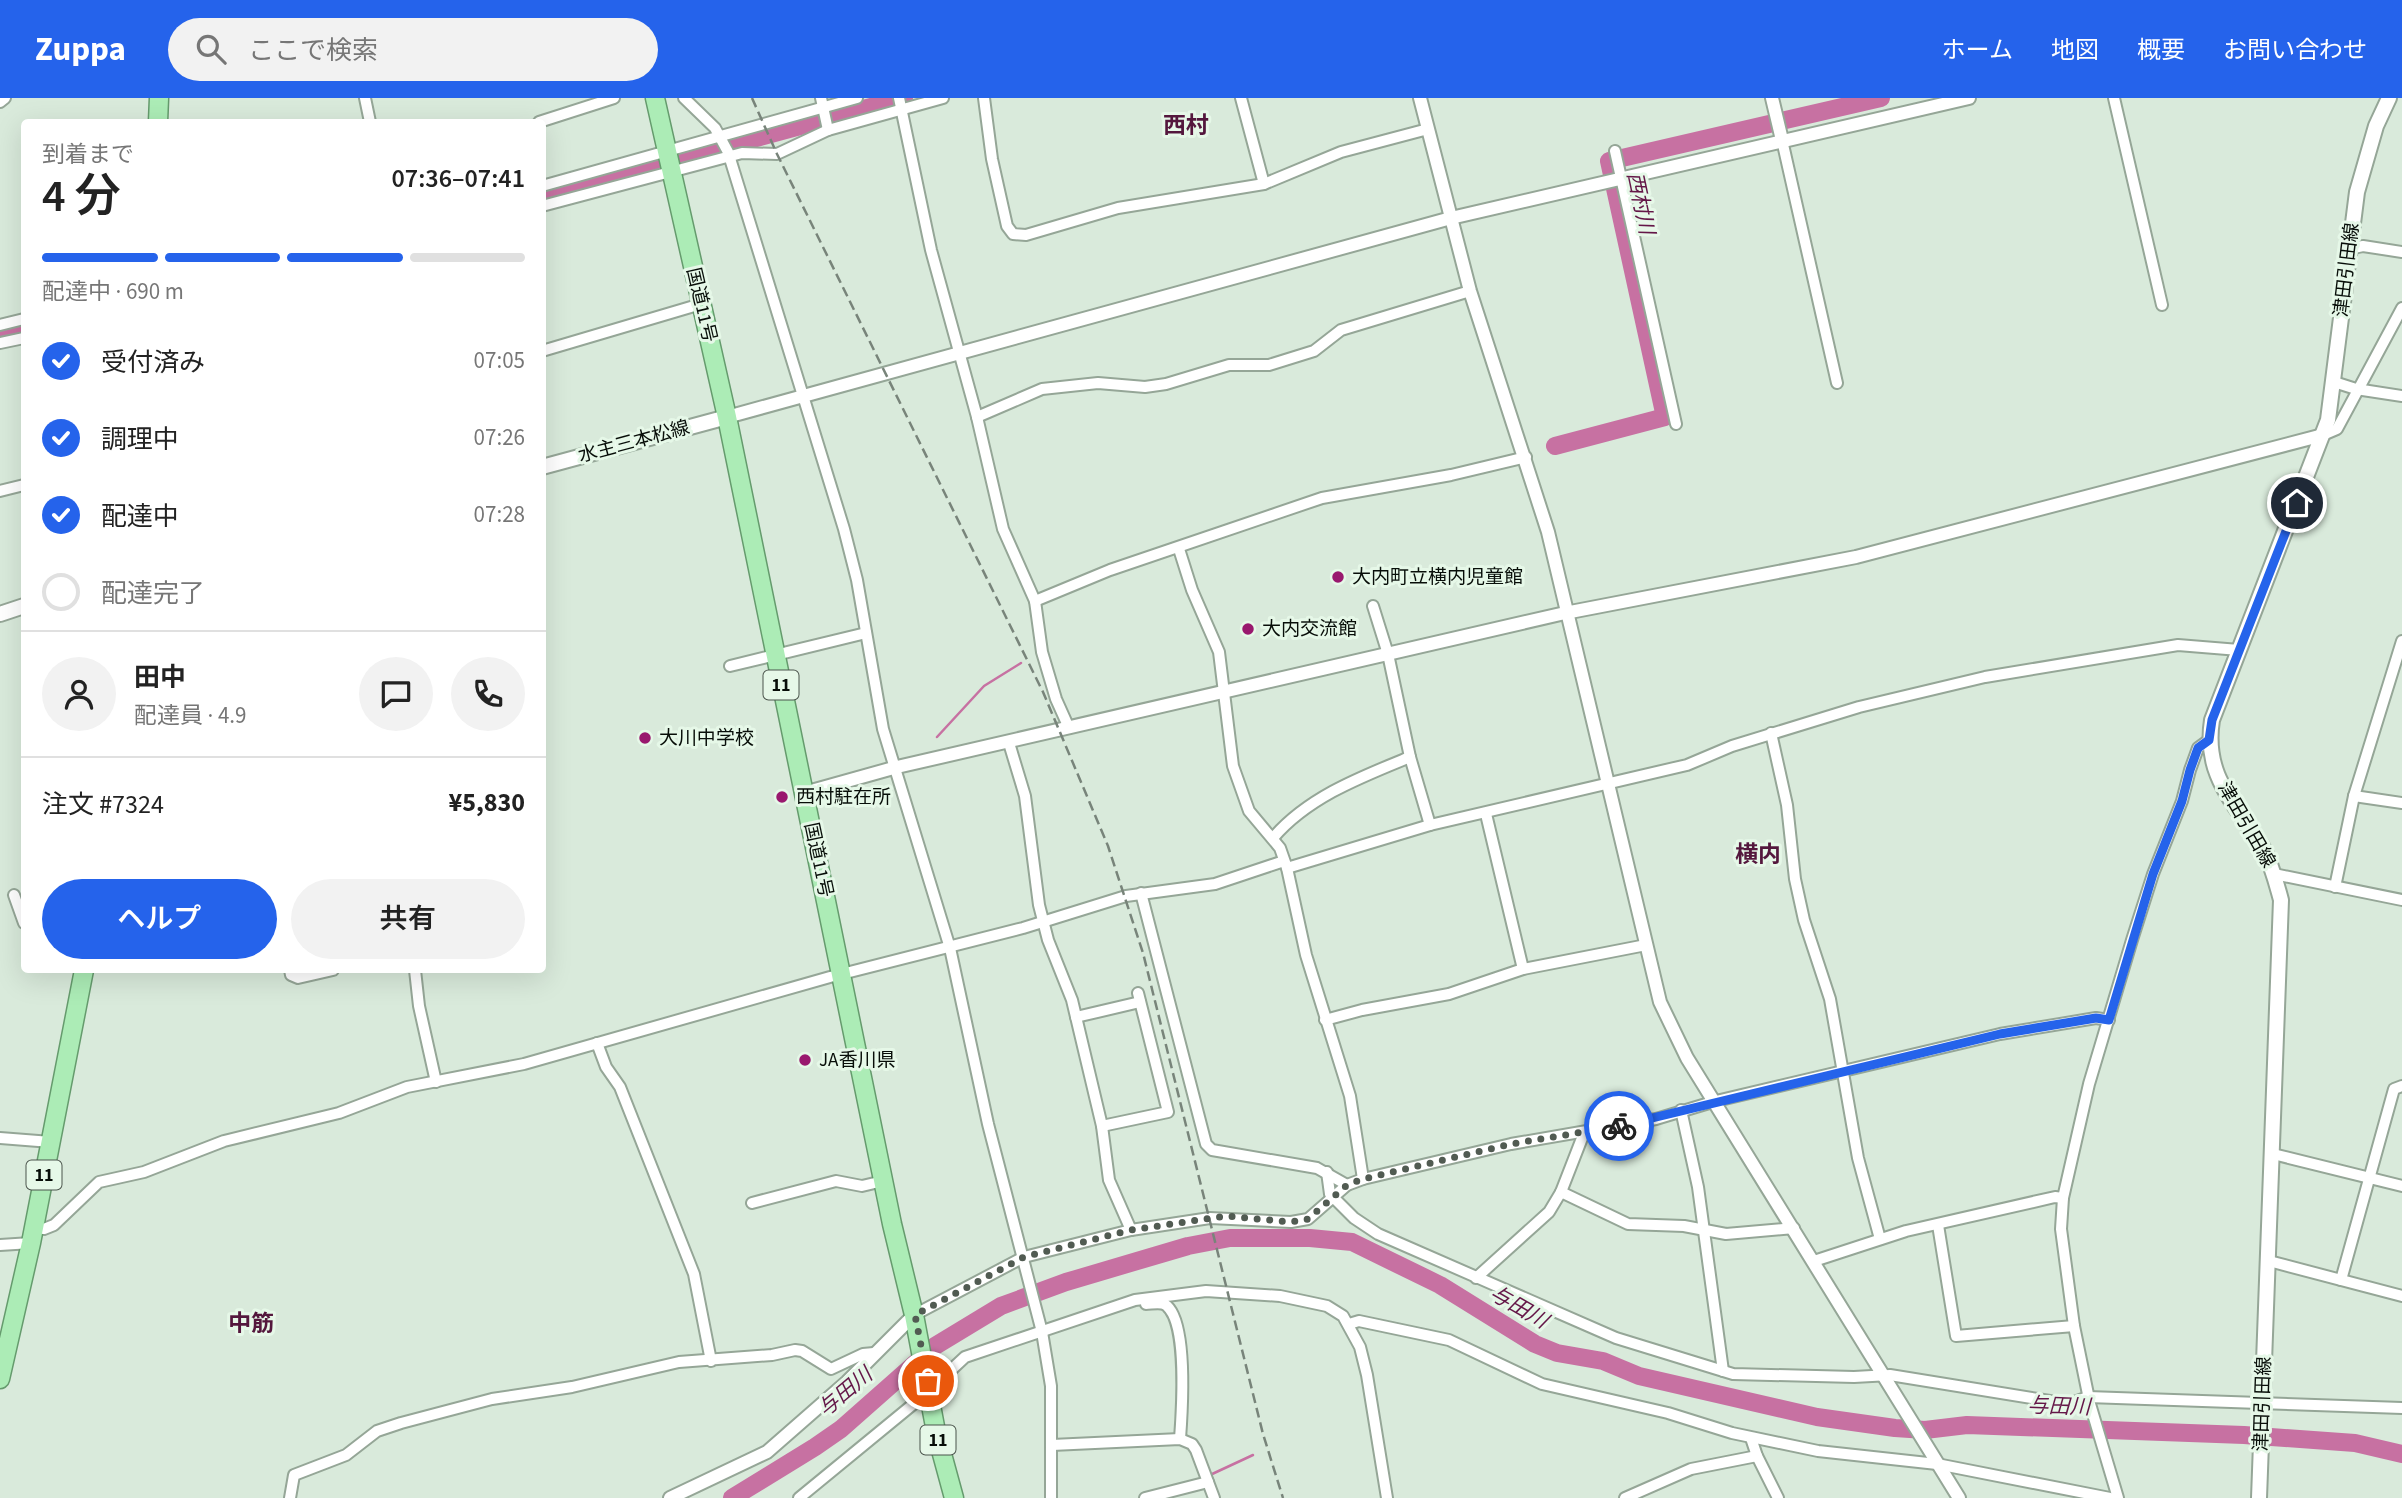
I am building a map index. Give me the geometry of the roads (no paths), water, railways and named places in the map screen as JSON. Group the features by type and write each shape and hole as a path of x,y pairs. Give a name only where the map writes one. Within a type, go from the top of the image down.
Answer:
{"highway":[{"path":"158,119 159,98"},
{"name":"国道11号","path":"655,98 727,417 883,1181 929,1385 936,1432 954,1498"},
{"name":"11","path":"0,1379 32,1235 83,973"}],"main road":[{"name":"津田引田線","path":"2259,1498 2282,924 2274,873 2264,850 2221,786 2213,767 2209,740 2212,720 2323,435 2334,382 2357,192 2376,126 2389,98"},
{"name":"水主三本松線","path":"546,466 727,417"},
{"path":"0,614 21,607"}],"street":[{"path":"0,102 5,98"},
{"path":"365,98 369,119"},
{"path":"546,120 614,98"},
{"path":"684,98 721,136 844,529 878,707 950,948 988,1124 1041,1330 1051,1386 1051,1498"},
{"path":"546,205 668,160 721,136 822,102 857,98"},
{"path":"899,98 930,250 977,418 1003,529 1035,601 1042,652 1056,699 1069,728"},
{"path":"546,185 668,160 742,153 777,154 828,130 943,98"},
{"path":"984,98 992,159 1007,226 1013,234 1027,235 1118,208 1264,184 1341,152 1428,129"},
{"path":"1241,98 1264,184"},
{"path":"1420,98 1470,291 1548,531 1565,613 1660,1002 1687,1058 1959,1498"},
{"path":"1772,98 1837,383"},
{"path":"727,417 1451,218 1969,98"},
{"path":"2114,98 2162,305"},
{"path":"822,102 828,130"},
{"path":"1615,151 1676,424"},
{"path":"2349,249 2364,246 2402,252"},
{"path":"977,418 1042,389 1098,383 1145,387 1166,384 1229,365 1269,365 1314,351 1341,330 1470,291"},
{"path":"546,350 701,303"},
{"path":"804,793 897,767 1565,613 1857,557 2323,435 2337,429 2356,389 2402,308"},
{"path":"0,325 21,320"},
{"path":"0,343 21,339"},
{"path":"2334,382 2356,389 2402,396"},
{"path":"1035,601 1110,570 1179,549 1322,498 1451,475 1525,457"},
{"path":"0,491 21,486"},
{"path":"1179,549 1192,590 1215,638 1233,766 1249,811 1273,838 1285,864 1325,1020 1337,1046 1350,1096 1363,1179"},
{"path":"1373,606 1388,654 1410,757 1430,825"},
{"path":"730,666 866,634"},
{"path":"2335,887 2354,796 2402,641"},
{"path":"0,1245 54,1225 99,1182 144,1172 224,1141 312,1121 392,1091 524,1064 1141,893 1166,893 1215,884 1430,825 1686,765 1771,733 1859,707 1985,677 2178,645 2239,650"},
{"path":"1771,733 1787,804 1801,906 1830,999 1842,1073 1880,1239"},
{"path":"1349,1324 1359,1321 1449,1340 1542,1384 1668,1413 1751,1438 1818,1451 1935,1461 2115,1496 2089,1400 2074,1326 2061,1229 2063,1198 2089,1084 2153,874 2182,801 2198,748 2209,740"},
{"path":"1009,743 1025,796 1043,921 1076,1017 1102,1126 1109,1180 1131,1230"},
{"path":"1273,838 1284,826 1344,784 1410,757"},
{"path":"2354,796 2402,803"},
{"path":"1486,814 1523,969"},
{"path":"2274,873 2402,900"},
{"path":"1141,893 1206,1144 1212,1150 1327,1172 1347,1185"},
{"path":"14,895 21,915"},
{"path":"1325,1020 1362,1010 1449,994 1523,969 1646,945"},
{"path":"291,973 298,978 320,973"},
{"path":"415,973 419,1006 436,1082"},
{"path":"1076,1017 1139,997 1168,1112 1102,1126"},
{"path":"670,1498 767,1452 847,1382 874,1353 916,1323 1025,1262 1131,1230 1226,1216 1291,1222 1308,1219 1347,1185 1363,1179 1511,1144 1656,1119 1716,1101 2000,1034 2096,1018 2109,1020"},
{"path":"597,1043 606,1067 620,1087 690,1263 711,1361"},
{"path":"2341,1280 2394,1089 2402,1086"},
{"path":"1681,1110 1698,1186 1723,1371"},
{"path":"1476,1278 1549,1212 1561,1192 1584,1133"},
{"path":"0,1138 51,1142"},
{"path":"2273,1154 2402,1186"},
{"path":"1327,1172 1330,1194 1354,1217 1378,1234 1616,1338 1723,1371 1775,1376 1854,1377 1883,1374 2071,1403 2089,1400 2263,1407 2402,1408"},
{"path":"752,1203 836,1181 862,1186 883,1181"},
{"path":"1561,1192 1628,1224 1684,1226 1726,1234 1794,1228"},
{"path":"1814,1261 1880,1239 2055,1197 2063,1198"},
{"path":"1938,1225 1956,1336 2074,1326"},
{"path":"2269,1261 2402,1296"},
{"path":"799,1498 965,1357 1135,1300 1206,1291 1280,1296 1327,1306 1343,1316 1360,1347 1367,1375 1387,1498"},
{"path":"1135,1300 1143,1304 1162,1303 1168,1307 1173,1318 1184,1375 1180,1440"},
{"path":"290,1498 294,1475 345,1455 377,1431 492,1399 572,1387 679,1362 711,1361 795,1350 803,1351 831,1368 863,1354 874,1353"},
{"path":"1751,1438 1778,1498"},
{"path":"1052,1445 1180,1440 1192,1444 1214,1498"},
{"path":"1625,1498 1691,1469 1757,1456"},
{"path":"1145,1498 1208,1482"}],"waterway":[{"path":"546,195 904,98"},
{"name":"西村川","path":"1555,446 1665,417 1609,161 1881,98"},
{"path":"0,334 21,330"},
{"path":"937,737 984,686 1021,663"},
{"name":"与田川","path":"732,1498 841,1429 935,1346 1001,1306 1066,1282 1188,1246 1230,1238 1310,1238 1352,1242 1440,1285 1535,1344 1557,1353 1603,1361 1639,1376 1817,1417 1925,1430 1967,1425 2244,1435 2355,1443 2402,1454"},
{"path":"1210,1475 1253,1455"}],"railway":[{"path":"752,98 777,154 1043,692 1108,846 1143,953 1263,1434 1283,1498"}],"place":[{"name":"大内町立横内児童館","path":"1338,577"},
{"name":"大内交流館","path":"1248,629"},
{"name":"大川中学校","path":"645,738"},
{"name":"西村駐在所","path":"782,797"},
{"name":"JA香川県","path":"805,1060"}],"district":[{"name":"西村","path":"1186,125"},
{"name":"横内","path":"1758,854"},
{"name":"中筋","path":"251,1323"}]}
